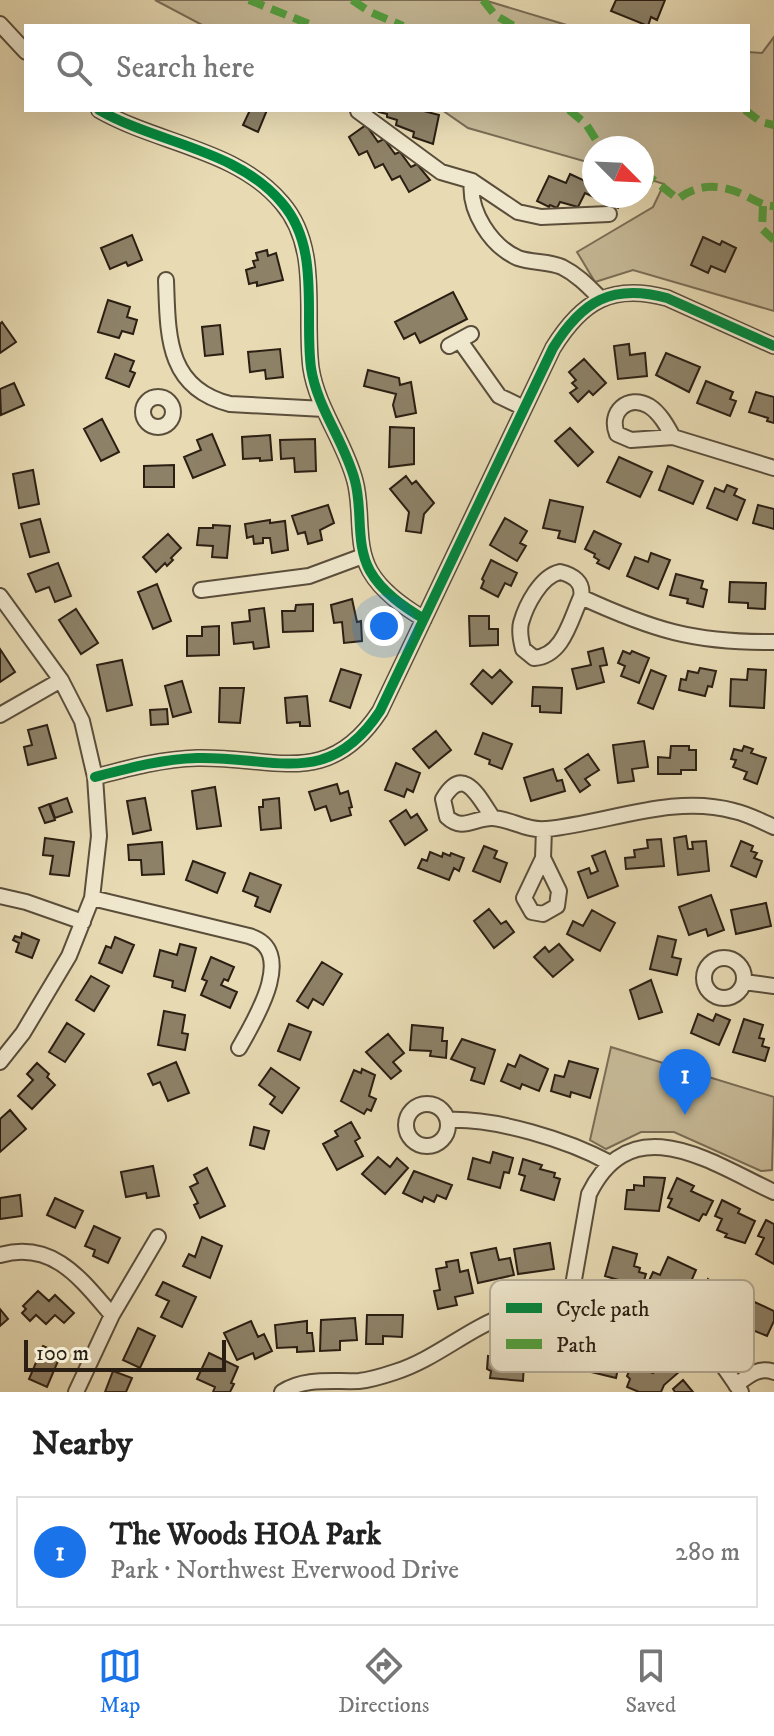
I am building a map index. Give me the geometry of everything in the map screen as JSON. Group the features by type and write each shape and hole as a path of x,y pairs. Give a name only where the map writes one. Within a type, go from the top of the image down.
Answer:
{"street":[{"path":"0,24 24,50"},
{"path":"103,112 133,128 235,165 263,183 285,206 305,250 314,386 344,446 357,486 363,556 370,572 390,595 424,619"},
{"path":"359,112 441,172 472,181 518,212 541,217 609,214"},
{"path":"472,181 470,196 482,224 498,244 519,258 559,266 578,277 601,299"},
{"path":"166,280 167,319 174,358 186,379 206,395 230,404 324,409"},
{"path":"95,777 154,762 199,758 294,765 330,757 346,749 370,726 564,330 601,299 620,292 651,294 774,346"},
{"path":"460,341 499,396 524,408"},
{"path":"169,401 186,379"},
{"path":"673,437 774,468"},
{"path":"201,590 309,576 363,556"},
{"path":"560,572 574,577 582,590 581,597 551,655 534,658 527,654 521,641 520,625 546,579 560,572"},
{"path":"0,596 61,680 82,721 95,777 99,836 92,898 69,956 23,1033 0,1062"},
{"path":"581,597 635,622 675,634 716,640 774,642"},
{"path":"0,715 61,680"},
{"path":"493,818 522,827 544,829 669,807 695,806 734,811 774,827"},
{"path":"543,858 544,829"},
{"path":"0,896 83,922"},
{"path":"92,898 265,942 271,954 271,972 263,1001 239,1048"},
{"path":"744,982 774,986"},
{"path":"448,1120 476,1121 557,1140 610,1163"},
{"path":"574,1280 589,1194 610,1163 628,1151 648,1145 669,1146 774,1192"},
{"path":"76,1392 112,1315 158,1237"},
{"path":"0,1255 30,1250 56,1260 70,1270 112,1315"},
{"path":"282,1392 301,1383 381,1384 490,1322"},
{"path":"726,1372 739,1388 755,1371 774,1372"}],"shaded area":[{"path":"155,0 484,0 563,24 200,24"},
{"path":"774,37 774,311 633,270 595,282 577,252 654,208 664,184 654,181 654,136 582,136 582,161 468,128 445,112 750,112 750,52 762,53"},
{"path":"611,1047 774,1097 772,1170 761,1171 674,1132 641,1132 606,1149 590,1140"}],"building":[{"path":"616,0 665,0 657,20 651,17 649,24 611,11"},
{"path":"249,112 266,112 258,132 243,125"},
{"path":"379,112 428,112 439,115 433,144 413,137 414,132 396,125 397,120 387,117 387,114"},
{"path":"366,125 378,142 384,139 395,154 400,152 411,167 417,164 430,180 409,192 400,176 392,180 383,164 375,168 367,151 359,155 349,137"},
{"path":"570,174 582,180 582,199 578,207 560,202 557,208 549,207 537,201 549,176 566,183"},
{"path":"132,235 142,260 128,266 126,262 110,269 101,248"},
{"path":"703,237 736,248 725,272 711,266 708,273 691,265"},
{"path":"267,250 268,256 276,253 283,280 257,286 257,282 249,284 246,270 255,267 253,261 258,260 256,253"},
{"path":"453,292 467,319 420,343 415,333 404,339 395,322"},
{"path":"108,300 130,307 127,317 137,320 133,334 122,331 119,338 98,332"},
{"path":"2,322 16,342 0,353 0,324"},
{"path":"220,325 223,354 205,356 202,327"},
{"path":"629,344 630,355 645,353 647,376 618,379 614,346"},
{"path":"280,349 283,377 266,379 265,370 250,372 248,352"},
{"path":"666,353 700,367 689,392 656,375"},
{"path":"115,354 134,361 130,371 135,373 129,387 106,378"},
{"path":"584,359 606,383 593,395 589,391 578,402 570,393 577,388 572,383 576,380 569,372"},
{"path":"368,370 399,378 400,385 411,382 416,413 396,417 393,405 396,394 364,386"},
{"path":"706,381 733,392 730,399 736,401 730,416 697,403"},
{"path":"14,383 24,405 1,415 0,389"},
{"path":"756,392 774,397 774,423 749,412"},
{"path":"102,419 119,452 101,461 84,429"},
{"path":"390,427 414,428 414,464 389,467"},
{"path":"570,428 593,452 578,466 555,441"},
{"path":"212,434 225,465 193,478 184,457 201,450 197,440"},
{"path":"270,435 272,460 243,459 242,437"},
{"path":"315,439 316,471 295,472 294,458 281,459 280,440"},
{"path":"619,457 652,472 640,497 607,482"},
{"path":"174,465 174,487 144,487 144,466"},
{"path":"668,466 703,481 693,504 659,490"},
{"path":"33,470 39,504 19,508 13,474"},
{"path":"406,476 412,484 416,481 434,503 424,514 421,533 406,531 409,512 390,489"},
{"path":"727,485 737,489 734,495 745,500 737,520 707,508 715,488 724,492"},
{"path":"550,500 583,507 575,542 558,538 560,531 543,528"},
{"path":"328,505 334,523 320,530 322,540 308,544 305,532 298,534 292,516"},
{"path":"758,505 774,509 774,529 753,523"},
{"path":"505,518 527,531 520,543 526,546 517,561 490,545"},
{"path":"40,519 49,552 30,557 21,524"},
{"path":"270,520 270,523 285,521 288,550 272,553 270,538 263,538 263,543 254,544 253,536 247,538 245,524"},
{"path":"213,525 230,526 227,558 212,557 213,546 197,545 199,528 213,528"},
{"path":"594,531 621,544 609,569 597,563 599,560 594,557 595,554 585,549"},
{"path":"168,534 181,548 167,566 165,563 156,572 143,557"},
{"path":"651,553 670,560 658,589 627,576 635,557 648,562"},
{"path":"491,560 517,573 511,586 505,583 498,597 481,588"},
{"path":"58,563 71,596 55,602 49,587 36,592 28,574"},
{"path":"676,574 703,581 701,588 707,590 703,607 670,595"},
{"path":"730,582 766,583 765,609 748,608 748,603 729,602"},
{"path":"157,584 171,621 153,629 138,592"},
{"path":"352,599 357,622 361,621 362,641 344,643 342,622 334,623 331,605"},
{"path":"313,604 313,631 283,632 282,611 295,611 296,605"},
{"path":"264,608 269,647 254,649 253,642 234,644 232,623 250,621 249,610"},
{"path":"76,609 98,643 81,654 59,620"},
{"path":"469,616 489,616 489,629 498,629 498,645 470,646"},
{"path":"219,626 219,655 187,656 187,636 202,636 202,627"},
{"path":"603,648 607,665 600,666 604,682 577,689 572,669 591,665 588,652"},
{"path":"0,649 15,672 0,682"},
{"path":"623,651 649,658 639,683 621,676 625,666 618,663"},
{"path":"122,660 132,705 107,711 97,665"},
{"path":"700,668 716,671 712,687 708,686 705,696 679,690 681,679 686,680 688,671 698,673"},
{"path":"341,669 361,675 350,708 330,701"},
{"path":"748,669 766,670 764,708 730,706 731,679 747,680"},
{"path":"483,670 492,678 500,670 512,682 492,704 471,684"},
{"path":"651,670 666,676 653,709 638,703"},
{"path":"182,681 191,712 173,717 165,686"},
{"path":"533,687 562,688 561,713 540,712 540,706 532,706"},
{"path":"220,688 244,688 240,723 219,722"},
{"path":"307,696 310,726 300,726 300,722 287,723 285,698"},
{"path":"167,709 168,724 151,725 150,710"},
{"path":"47,725 56,758 28,765 24,747 32,745 28,730"},
{"path":"436,731 451,750 429,768 413,749"},
{"path":"483,733 512,744 502,769 475,754"},
{"path":"644,741 648,767 632,769 634,781 618,783 613,745"},
{"path":"671,746 689,746 689,750 696,750 696,770 681,770 681,774 658,774 658,757 670,758"},
{"path":"744,746 753,749 751,753 766,758 757,784 744,779 747,772 733,767 736,760 731,759 734,749 742,751"},
{"path":"588,754 599,770 585,779 590,785 580,792 565,769"},
{"path":"396,763 420,773 413,792 407,789 404,797 385,790"},
{"path":"553,769 557,781 562,780 565,791 531,801 524,778"},
{"path":"337,784 340,794 348,791 351,815 331,821 326,806 315,810 309,792"},
{"path":"215,787 221,826 197,829 192,791"},
{"path":"67,798 72,812 55,818 50,804"},
{"path":"145,798 151,830 133,834 127,801"},
{"path":"279,798 281,828 261,830 259,807 263,807 263,800"},
{"path":"49,804 55,820 45,823 39,808"},
{"path":"406,810 411,818 417,814 427,830 405,845 390,821"},
{"path":"686,836 688,849 693,849 692,842 706,841 709,871 678,875 674,838"},
{"path":"45,838 74,842 69,876 50,874 53,856 43,855"},
{"path":"661,839 664,866 626,869 625,858 635,857 634,850 648,848 647,840"},
{"path":"741,841 753,846 751,851 757,853 754,858 762,861 756,877 731,866"},
{"path":"162,842 164,874 142,875 141,860 129,860 128,845"},
{"path":"484,846 497,851 494,858 507,863 500,882 473,871"},
{"path":"605,851 618,886 588,898 578,872 589,868 591,874 598,871 592,856"},
{"path":"430,852 442,857 443,853 450,856 451,853 464,858 459,871 454,868 449,880 418,868 422,859 427,861"},
{"path":"193,861 225,873 217,893 186,880"},
{"path":"250,873 281,885 270,912 255,906 258,897 243,891"},
{"path":"711,895 724,930 708,936 706,929 689,935 679,907"},
{"path":"766,903 771,926 736,934 731,910"},
{"path":"489,909 501,924 506,921 514,932 494,948 474,921"},
{"path":"592,910 615,923 600,951 567,934 573,921 583,926"},
{"path":"22,933 39,940 32,958 16,952 19,943 13,940 15,936 21,938"},
{"path":"658,936 676,940 672,957 681,959 677,975 650,969"},
{"path":"115,937 134,945 122,973 99,963 106,946 111,948"},
{"path":"180,944 196,948 185,991 172,987 173,981 154,976 160,950 177,955"},
{"path":"559,944 573,960 553,977 534,957 545,947 549,952"},
{"path":"211,957 234,967 228,981 224,979 221,985 237,992 230,1008 201,995 207,981 202,979"},
{"path":"322,962 342,974 323,1005 313,999 308,1008 297,1001"},
{"path":"91,976 109,986 94,1011 76,1000"},
{"path":"651,980 662,1012 639,1019 630,990"},
{"path":"164,1011 185,1015 182,1033 188,1034 185,1050 158,1045"},
{"path":"698,1014 713,1021 716,1014 730,1020 719,1045 691,1033"},
{"path":"744,1019 763,1025 759,1038 764,1039 762,1046 769,1048 765,1061 733,1052"},
{"path":"67,1023 84,1034 65,1062 49,1052"},
{"path":"289,1024 311,1032 300,1060 278,1051"},
{"path":"412,1025 443,1028 442,1041 447,1041 446,1058 430,1056 431,1051 410,1050"},
{"path":"388,1034 404,1053 393,1062 401,1071 391,1079 366,1052"},
{"path":"462,1039 495,1050 484,1084 471,1080 475,1068 451,1059"},
{"path":"520,1055 548,1069 539,1091 522,1084 520,1089 501,1081 508,1064 515,1067"},
{"path":"569,1061 598,1069 590,1098 571,1092 570,1097 551,1091 555,1075 564,1077"},
{"path":"176,1062 189,1093 168,1101 160,1082 153,1085 148,1074"},
{"path":"37,1063 55,1085 32,1109 18,1096 33,1080 27,1074"},
{"path":"271,1068 299,1088 282,1113 270,1104 275,1097 259,1085"},
{"path":"362,1069 375,1075 369,1096 376,1099 371,1111 367,1109 364,1114 341,1101 354,1070 361,1073"},
{"path":"10,1110 26,1129 0,1152 0,1119"},
{"path":"351,1122 360,1138 355,1141 363,1156 337,1170 323,1144 338,1136 335,1131"},
{"path":"254,1127 269,1131 264,1149 250,1145"},
{"path":"493,1152 513,1158 509,1173 504,1172 500,1188 468,1179 473,1158 490,1163"},
{"path":"378,1157 390,1167 397,1158 408,1168 385,1194 362,1174"},
{"path":"523,1159 542,1165 540,1169 555,1173 554,1177 560,1179 554,1200 521,1190 525,1176 519,1174"},
{"path":"153,1166 159,1196 147,1198 146,1193 126,1197 121,1172"},
{"path":"207,1168 225,1206 200,1218 194,1205 198,1203 190,1187 198,1183 194,1175"},
{"path":"414,1171 452,1185 446,1199 437,1195 434,1202 424,1197 422,1202 403,1193"},
{"path":"644,1177 665,1178 659,1211 625,1209 627,1190 634,1190 634,1185 644,1186"},
{"path":"677,1178 694,1186 691,1191 713,1201 699,1221 668,1207 672,1199 668,1198"},
{"path":"20,1195 22,1216 0,1219 0,1198"},
{"path":"55,1198 83,1211 75,1228 47,1215"},
{"path":"722,1200 755,1221 745,1243 725,1237 727,1234 717,1230 722,1219 715,1216"},
{"path":"766,1220 774,1224 774,1264 756,1254 764,1238 758,1236"},
{"path":"94,1226 120,1238 108,1263 93,1256 95,1250 85,1246"},
{"path":"202,1237 222,1246 210,1278 183,1266 189,1254 195,1257"},
{"path":"550,1243 554,1269 518,1274 514,1249"},
{"path":"613,1247 637,1254 634,1266 646,1274 644,1280 618,1280 605,1276"},
{"path":"496,1248 499,1260 510,1258 514,1275 478,1283 471,1253"},
{"path":"668,1257 696,1270 692,1280 649,1280 653,1272 660,1275"},
{"path":"458,1260 460,1272 468,1270 473,1293 455,1297 457,1305 438,1309 434,1291 440,1290 436,1269 447,1267 446,1262"},
{"path":"163,1282 196,1297 182,1327 161,1317 169,1301 156,1295"},
{"path":"38,1291 49,1301 55,1295 74,1313 64,1323 55,1315 46,1324 36,1315 30,1321 22,1313 26,1309 23,1306"},
{"path":"754,1302 774,1311 774,1321 767,1336 754,1331"},
{"path":"0,1309 8,1319 0,1326"},
{"path":"367,1315 403,1315 402,1337 383,1336 383,1344 366,1344"},
{"path":"355,1318 357,1340 340,1341 340,1350 320,1351 321,1320"},
{"path":"251,1321 258,1337 264,1334 272,1351 255,1359 253,1353 237,1360 224,1333"},
{"path":"307,1321 307,1333 312,1333 314,1351 297,1352 297,1347 277,1348 275,1325"},
{"path":"138,1328 155,1336 140,1368 123,1360"},
{"path":"43,1346 61,1354 47,1387 29,1379"},
{"path":"209,1353 238,1367 230,1392 213,1392 215,1387 197,1379"},
{"path":"113,1371 132,1378 126,1392 105,1392"},
{"path":"491,1372 524,1372 523,1381 490,1378"},
{"path":"591,1372 617,1372 616,1378"},
{"path":"629,1372 679,1372 664,1385 661,1392 639,1392 627,1387"},
{"path":"683,1380 693,1392 675,1392 673,1389"}],"marked path":[{"path":"249,0 309,24"},
{"path":"352,0 398,24"},
{"path":"483,0 495,15 511,24"},
{"path":"571,112 586,124 594,136"},
{"path":"748,112 761,122 774,125"},
{"path":"654,180 678,199 694,190 718,187 774,206"},
{"path":"763,206 762,229 774,240"}],"cycle path":[{"path":"103,112 243,170 264,185 294,221 306,261 309,347 314,383 355,481 365,561 387,592 424,619"},
{"path":"95,777 146,764 197,758 275,763 320,760 340,751 360,736 380,711 553,348 575,318 587,308 614,295 648,294 667,298 774,346"}],"place":[{"name":"The Woods HOA Park","path":"685,1115"}]}
